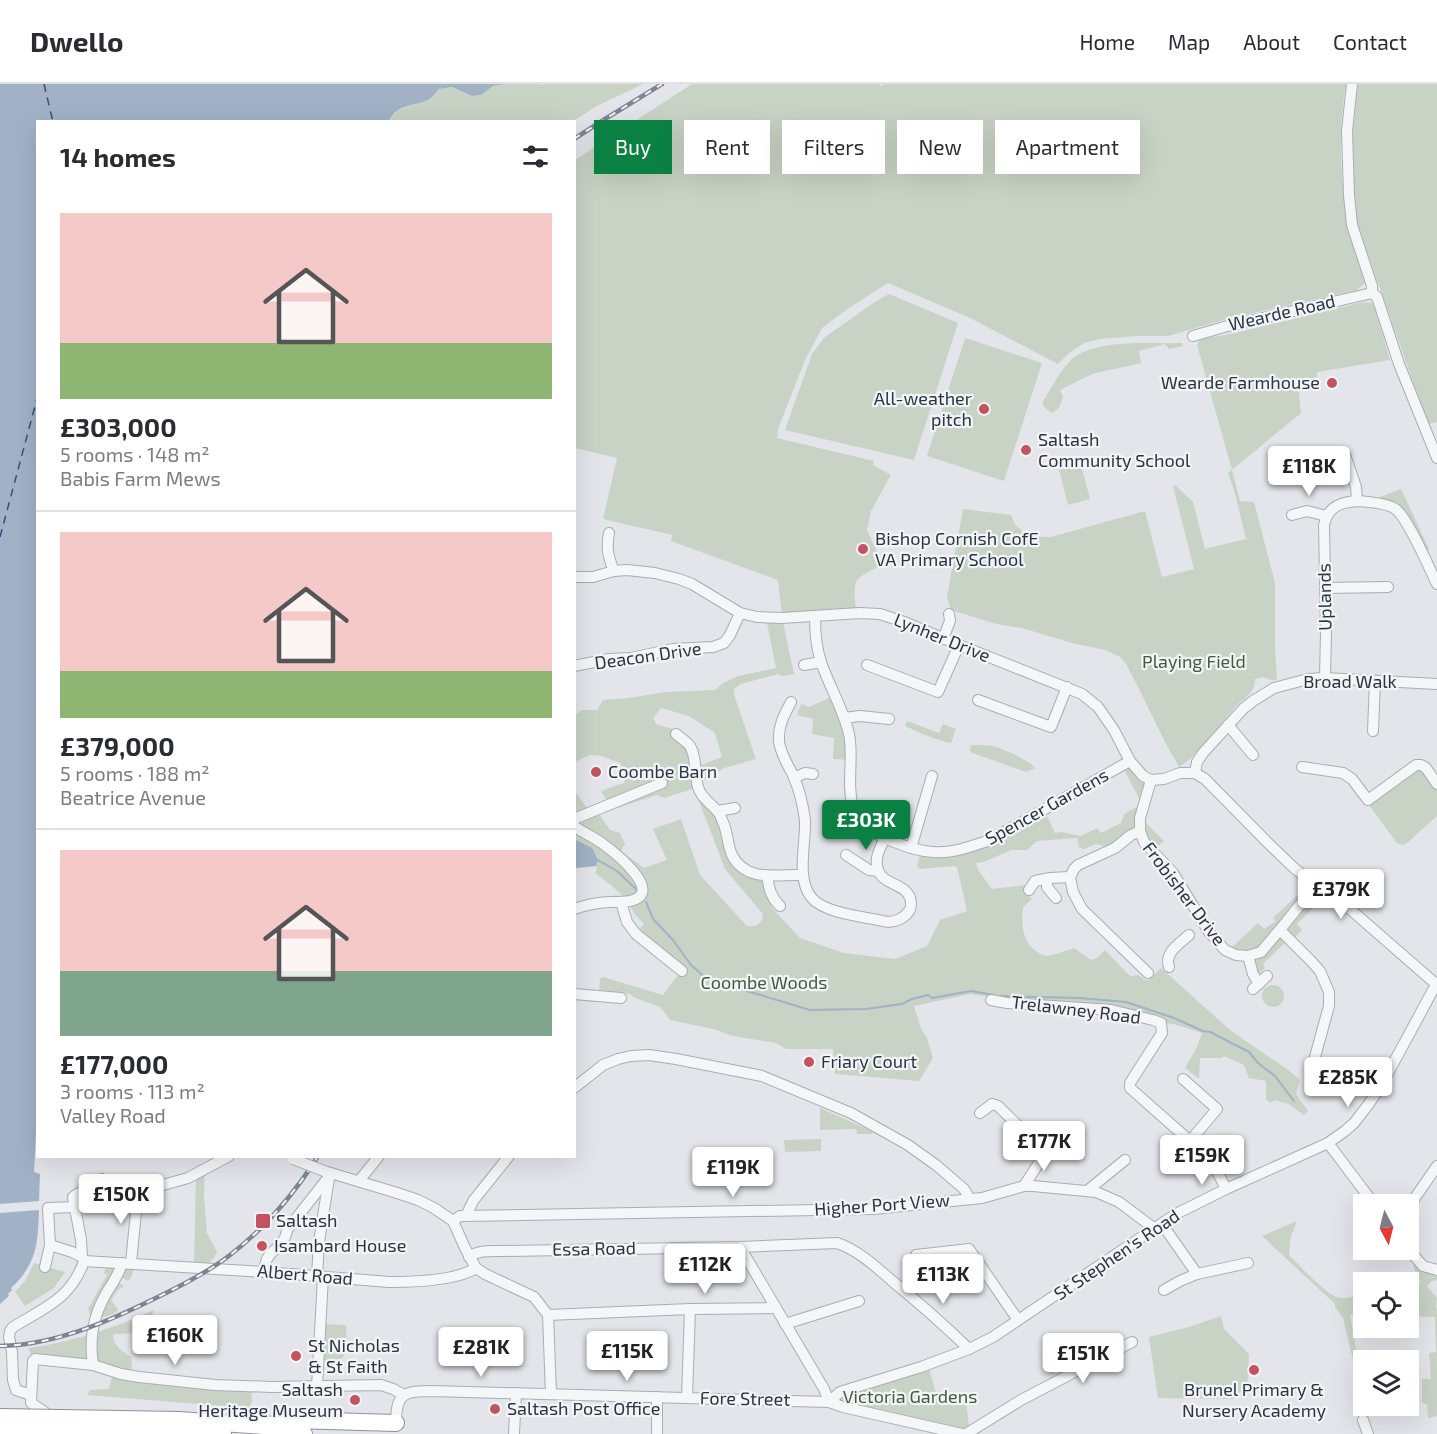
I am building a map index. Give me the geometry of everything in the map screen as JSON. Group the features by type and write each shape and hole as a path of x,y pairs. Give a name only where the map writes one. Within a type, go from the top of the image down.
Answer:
{"highway":[{"path":"0,1417 179,1426 223,1434"},
{"path":"264,1426 293,1420 396,1423"},
{"path":"0,1430 264,1426 304,1434"}],"street":[{"path":"1352,84 1347,131 1348,195 1352,225 1372,286 1372,293 1377,297 1399,364 1437,458"},
{"name":"Wearde Road","path":"1193,336 1372,293"},
{"path":"1345,455 1356,487 1357,501"},
{"path":"1292,515 1306,511 1326,516 1339,505 1357,501 1395,508 1407,522 1437,584"},
{"name":"Uplands","path":"1325,678 1324,525 1326,516"},
{"path":"609,533 608,555 614,571"},
{"name":"Lynher Drive","path":"576,577 593,577 627,570 655,573 692,584 740,613 772,619 880,614 907,623 1082,694 1098,707 1114,730 1130,761 1143,776 1151,780"},
{"path":"1325,588 1389,587"},
{"name":"Deacon Drive","path":"576,665 607,654 631,658 673,649 713,647 724,643 740,613"},
{"path":"943,639 950,621 949,614"},
{"name":"Spencer Gardens","path":"815,617 815,638 821,662 836,695 849,735 852,806 857,819 885,838 911,848 933,852 972,847 990,840 1130,761"},
{"path":"867,665 939,692 959,645"},
{"path":"804,665 821,662"},
{"name":"Broad Walk","path":"1195,773 1197,762 1203,753 1228,725 1253,701 1274,688 1308,679 1325,678 1437,684"},
{"path":"1373,731 1375,681"},
{"path":"978,700 1051,727 1067,687"},
{"path":"791,702 777,717 779,742 802,803 799,827 802,875 809,895 825,908 888,922 894,922 904,916 911,905 910,897 902,887 881,876 878,871 876,862 885,838"},
{"path":"844,718 860,716 889,719"},
{"path":"1228,725 1252,755"},
{"path":"676,734 690,745 700,793 718,811 724,824 731,854 739,865 749,872 767,876 802,875"},
{"path":"1302,767 1343,773 1352,779 1370,804 1416,765 1426,768 1437,784"},
{"path":"794,778 805,773 813,774"},
{"path":"1151,780 1164,779 1180,773 1195,773 1205,779 1293,867 1369,925 1437,985"},
{"path":"911,848 933,776"},
{"name":"Frobisher Drive","path":"1151,780 1140,818 1140,831 1144,842 1173,873 1209,932 1225,950 1236,955 1248,956 1261,952 1316,885"},
{"path":"576,818 662,783"},
{"path":"718,811 735,808"},
{"path":"576,827 603,844 638,877 643,886 642,893 632,901 597,903 576,908"},
{"path":"1140,831 1115,848 1078,865 1070,877 1073,892 1082,909 1148,973"},
{"path":"846,855 869,870 878,871"},
{"path":"767,876 774,900 780,906"},
{"path":"1029,890 1035,881 1070,877"},
{"path":"1047,879 1047,887 1056,898"},
{"path":"621,902 627,922 636,934 682,971"},
{"path":"1280,930 1320,971 1329,992 1329,1006 1310,1075"},
{"path":"1168,967 1169,954 1189,935"},
{"name":"Frobisher Drive","path":"1248,956 1253,975 1260,983"},
{"name":"St Stephen's Road","path":"829,1402 840,1392 921,1367 969,1349 993,1337 1176,1214 1328,1143 1354,1123 1368,1106 1437,985"},
{"path":"576,995 596,1000 621,998"},
{"name":"Trelawney Road","path":"995,998 1111,1010 1161,1023 1162,1033 1130,1083 1130,1088 1207,1156 1226,1189"},
{"path":"576,1086 603,1065 631,1056 649,1055 676,1059 762,1076 851,1113 908,1146 943,1171 964,1189 970,1199"},
{"path":"1183,1079 1217,1109"},
{"path":"1190,1141 1226,1100"},
{"path":"980,1113 992,1104 998,1106 1044,1151 1044,1155 1024,1186"},
{"path":"1328,1143 1366,1194"},
{"path":"93,1365 91,1336 94,1320 106,1294 126,1263 133,1197 145,1190 188,1178 225,1158"},
{"path":"290,1158 328,1174 359,1181 420,1201 453,1221 476,1268 534,1297 548,1315 552,1394"},
{"path":"359,1181 377,1158"},
{"path":"466,1216 473,1201 507,1158"},
{"path":"1087,1191 1125,1160"},
{"path":"1418,1194 1437,1166"},
{"path":"266,1272 267,1258 285,1239 287,1230 328,1174"},
{"path":"317,1386 319,1242 328,1174"},
{"path":"31,1395 16,1390 13,1380 10,1331 58,1300 81,1270 83,1259 81,1240 73,1197 102,1179"},
{"name":"Higher Port View","path":"453,1221 460,1216 873,1209 987,1197 1024,1186 1041,1186 1096,1192 1119,1202 1158,1227 1197,1274"},
{"path":"45,1266 50,1245 48,1208 75,1207"},
{"name":"Essa Road","path":"469,1257 483,1251 740,1247 837,1243 873,1264 969,1349"},
{"name":"Albert Road","path":"50,1245 72,1252 83,1259 377,1282 408,1282 468,1273 476,1268"},
{"path":"740,1247 824,1389 829,1402"},
{"path":"916,1255 969,1249 1018,1320"},
{"path":"1418,1260 1423,1266 1437,1270"},
{"path":"1164,1290 1197,1274 1249,1264"},
{"path":"786,1324 860,1301"},
{"path":"548,1315 776,1308"},
{"path":"687,1398 690,1309"},
{"path":"964,1434 1132,1342"},
{"path":"79,1434 31,1403 33,1361 35,1359 93,1365 139,1377 252,1386 381,1386 404,1395 398,1401 396,1423"},
{"name":"Fore Street","path":"404,1395 410,1392 433,1390 829,1402 964,1434"},
{"path":"514,1434 516,1393"},
{"path":"657,1397 657,1434"},
{"path":"1363,1420 1368,1434"}],"green space":[{"path":"505,84 643,84 597,106 575,120 390,120 406,106 428,100 438,89 452,87 472,96 481,95 493,86"},
{"path":"692,84 879,84 881,86 884,84 1346,84 1341,150 1350,234 1365,283 1357,290 1223,320 1168,336 1100,339 1084,343 1058,364 968,317 888,283 822,328 805,360 778,429 777,438 874,461 873,465 891,475 871,511 867,530 883,565 860,577 857,581 855,586 856,611 782,616 778,580 671,541 672,535 603,519 617,458 576,448 576,159 594,148 594,174 672,174 672,120 637,120"},
{"path":"1358,84 1437,84 1437,422 1428,424 1355,218 1353,134"},
{"path":"889,294 958,323 914,460 785,430 812,354 824,338"},
{"path":"1363,302 1373,303 1390,360 1317,372 1317,382 1298,385 1301,413 1232,470 1197,345 1200,339 1226,335"},
{"name":"All-weather pitch","path":"965,338 1042,363 1004,481 927,456"},
{"path":"1182,343 1183,346 1169,349 1165,344 1139,351 1141,363 1092,374 1060,390 1063,397 1059,408 1052,413 1042,403 1063,370 1081,353 1108,345"},
{"path":"1080,461 1090,499 1068,505 1058,466"},
{"name":"Playing Field","path":"1232,470 1240,501 1254,502 1275,583 1277,680 1262,677 1255,679 1250,694 1237,705 1202,747 1179,767 1126,664 1120,657 1105,650 1022,628 996,624 951,610 947,597 963,509 1011,515 1015,525 1025,536 1051,537 1145,511 1162,577 1194,569 1173,486 1175,485 1193,502 1205,549 1246,539 1228,473"},
{"path":"1401,489 1429,549 1421,552 1407,522 1378,504 1380,497"},
{"name":"Coombe Woods","path":"766,618 782,618 794,674 782,676 778,674 741,684 734,689 756,759 724,768 706,780 701,778 699,766 722,757 715,733 689,716 661,708 653,718 656,724 676,730 690,745 697,783 692,789 664,798 657,795 599,814 610,830 620,833 625,844 621,851 644,868 667,860 653,829 681,819 700,875 747,926 756,926 762,920 763,914 725,869 699,801 700,793 718,811 739,865 767,876 774,901 771,907 800,938 844,953 895,959 927,946 940,920 967,911 957,867 920,869 917,866 921,850 955,851 1044,810 1055,833 1081,836 1097,828 1101,833 1121,823 1124,814 1142,804 1122,766 1130,761 1151,780 1141,818 1164,841 1153,851 1139,831 1106,847 1096,844 1084,849 1079,847 1077,838 1037,841 1027,850 1011,850 984,862 976,863 978,870 992,889 1026,885 1025,890 1032,899 1023,907 1023,926 1025,938 1037,952 1046,956 1074,948 1091,960 1097,958 1105,950 1129,975 1138,975 1147,981 1161,968 1230,1030 1300,1080 1296,1094 1308,1111 1304,1115 1289,1104 1275,1100 1270,1103 1266,1099 1266,1081 1249,1078 1244,1065 1224,1056 1222,1058 1200,1058 1199,1079 1185,1068 1202,1033 1153,1019 970,994 914,1006 933,1058 919,1081 835,1074 833,1049 786,1049 776,1043 733,1036 713,1029 670,1020 660,1007 633,997 631,994 599,991 600,979 603,977 663,995 681,971 636,934 644,924 634,913 628,901 595,873 596,866 576,868 576,794 587,808 606,800 601,791 624,783 627,773 620,763 602,756 590,755 576,762 576,714 582,710 597,710 603,700 666,692 715,690 723,683 738,676 776,668"},
{"path":"836,695 851,760 833,759 834,738 812,734 813,719 797,715 801,704 809,707"},
{"path":"907,721 939,733 943,724 956,729 951,743 905,726"},
{"path":"971,745 996,747 1022,758 1035,768 1026,772 970,752"},
{"path":"1416,765 1437,784 1437,816 1403,845 1397,843 1368,804"},
{"path":"1311,882 1328,893 1297,924 1302,930 1263,964 1265,968 1255,977 1248,956 1228,951 1258,923 1264,929 1276,921 1273,918"},
{"path":"1273,985 1281,988 1284,996 1281,1004 1273,1007 1265,1004 1262,996 1265,988"},
{"path":"820,1108 873,1132 872,1134 857,1134 856,1129 820,1130"},
{"path":"821,1139 821,1151 785,1152 784,1140"},
{"path":"205,1170 204,1198 207,1233 217,1252 206,1265 194,1264 196,1175"},
{"path":"1297,1221 1291,1236 1289,1255 1334,1296 1340,1298 1353,1296 1353,1314 1350,1314 1356,1350 1353,1350 1353,1360 1343,1318 1335,1304 1262,1236"},
{"path":"1417,1260 1437,1270 1437,1280 1427,1286 1437,1298 1437,1416 1428,1418 1427,1404 1422,1403 1422,1379 1431,1379 1429,1353 1436,1352 1435,1317 1419,1316 1419,1272 1416,1272 1413,1266"},
{"path":"108,1262 135,1264 131,1278 128,1281 123,1278 119,1283 124,1286 111,1300 118,1310 114,1314 94,1320 93,1326 88,1309 107,1275 104,1273"},
{"path":"34,1263 65,1272 54,1288 25,1306 15,1292 25,1281"},
{"path":"154,1310 142,1340 140,1341 139,1333 113,1334 116,1345 131,1357 130,1376 251,1387 252,1401 249,1408 87,1395 90,1390 109,1389 113,1372 35,1359 29,1351 29,1348 61,1342 124,1323"},
{"path":"1221,1316 1224,1329 1249,1354 1248,1386 1233,1399 1158,1398 1149,1337"},
{"path":"320,1324 346,1325 347,1352 341,1359 319,1361"},
{"name":"Victoria Gardens","path":"928,1365 937,1396 965,1395 969,1426 962,1434 829,1402 840,1392"},
{"path":"1359,1416 1369,1416 1369,1422"}],"water":[{"path":"0,84 505,84 493,86 481,95 472,96 452,87 439,89 428,100 401,108 390,120 36,120 36,1134 34,1172 40,1174 39,1201 0,1204"},
{"path":"576,840 592,848 598,860 596,866 576,868"},
{"path":"39,1210 37,1243 31,1261 20,1279 11,1288 9,1296 0,1304 0,1213"}],"waterway":[{"path":"596,859 617,871 637,890"},
{"path":"646,902 653,919 673,940 691,965 707,979 810,1010 866,1009 902,1004 928,995 932,998 971,991 994,995"},
{"path":"1001,996 1126,1002 1174,1018 1210,1032 1249,1052 1258,1063 1275,1076 1294,1101"}],"ferry route":[{"path":"44,84 53,120"},
{"path":"0,537 36,402"}],"railway":[{"path":"576,138 662,84"},
{"path":"0,1346 44,1341 87,1328 148,1302 208,1270 243,1245 267,1222 317,1158"}],"place":[{"name":"Wearde Farmhouse","path":"1332,383"},
{"name":"All-weather pitch","path":"984,409"},
{"name":"Saltash Community School","path":"1026,450"},
{"name":"Bishop Cornish CofE VA Primary School","path":"863,549"},
{"name":"Coombe Barn","path":"596,772"},
{"name":"Friary Court","path":"809,1062"},
{"name":"Saltash","path":"263,1221"},
{"name":"Isambard House","path":"262,1246"},
{"name":"St Nicholas & St Faith","path":"296,1356"},
{"name":"Brunel Primary & Nursery Academy","path":"1254,1370"},
{"name":"Saltash Heritage Museum","path":"355,1400"},
{"name":"Saltash Post Office","path":"495,1409"}]}
